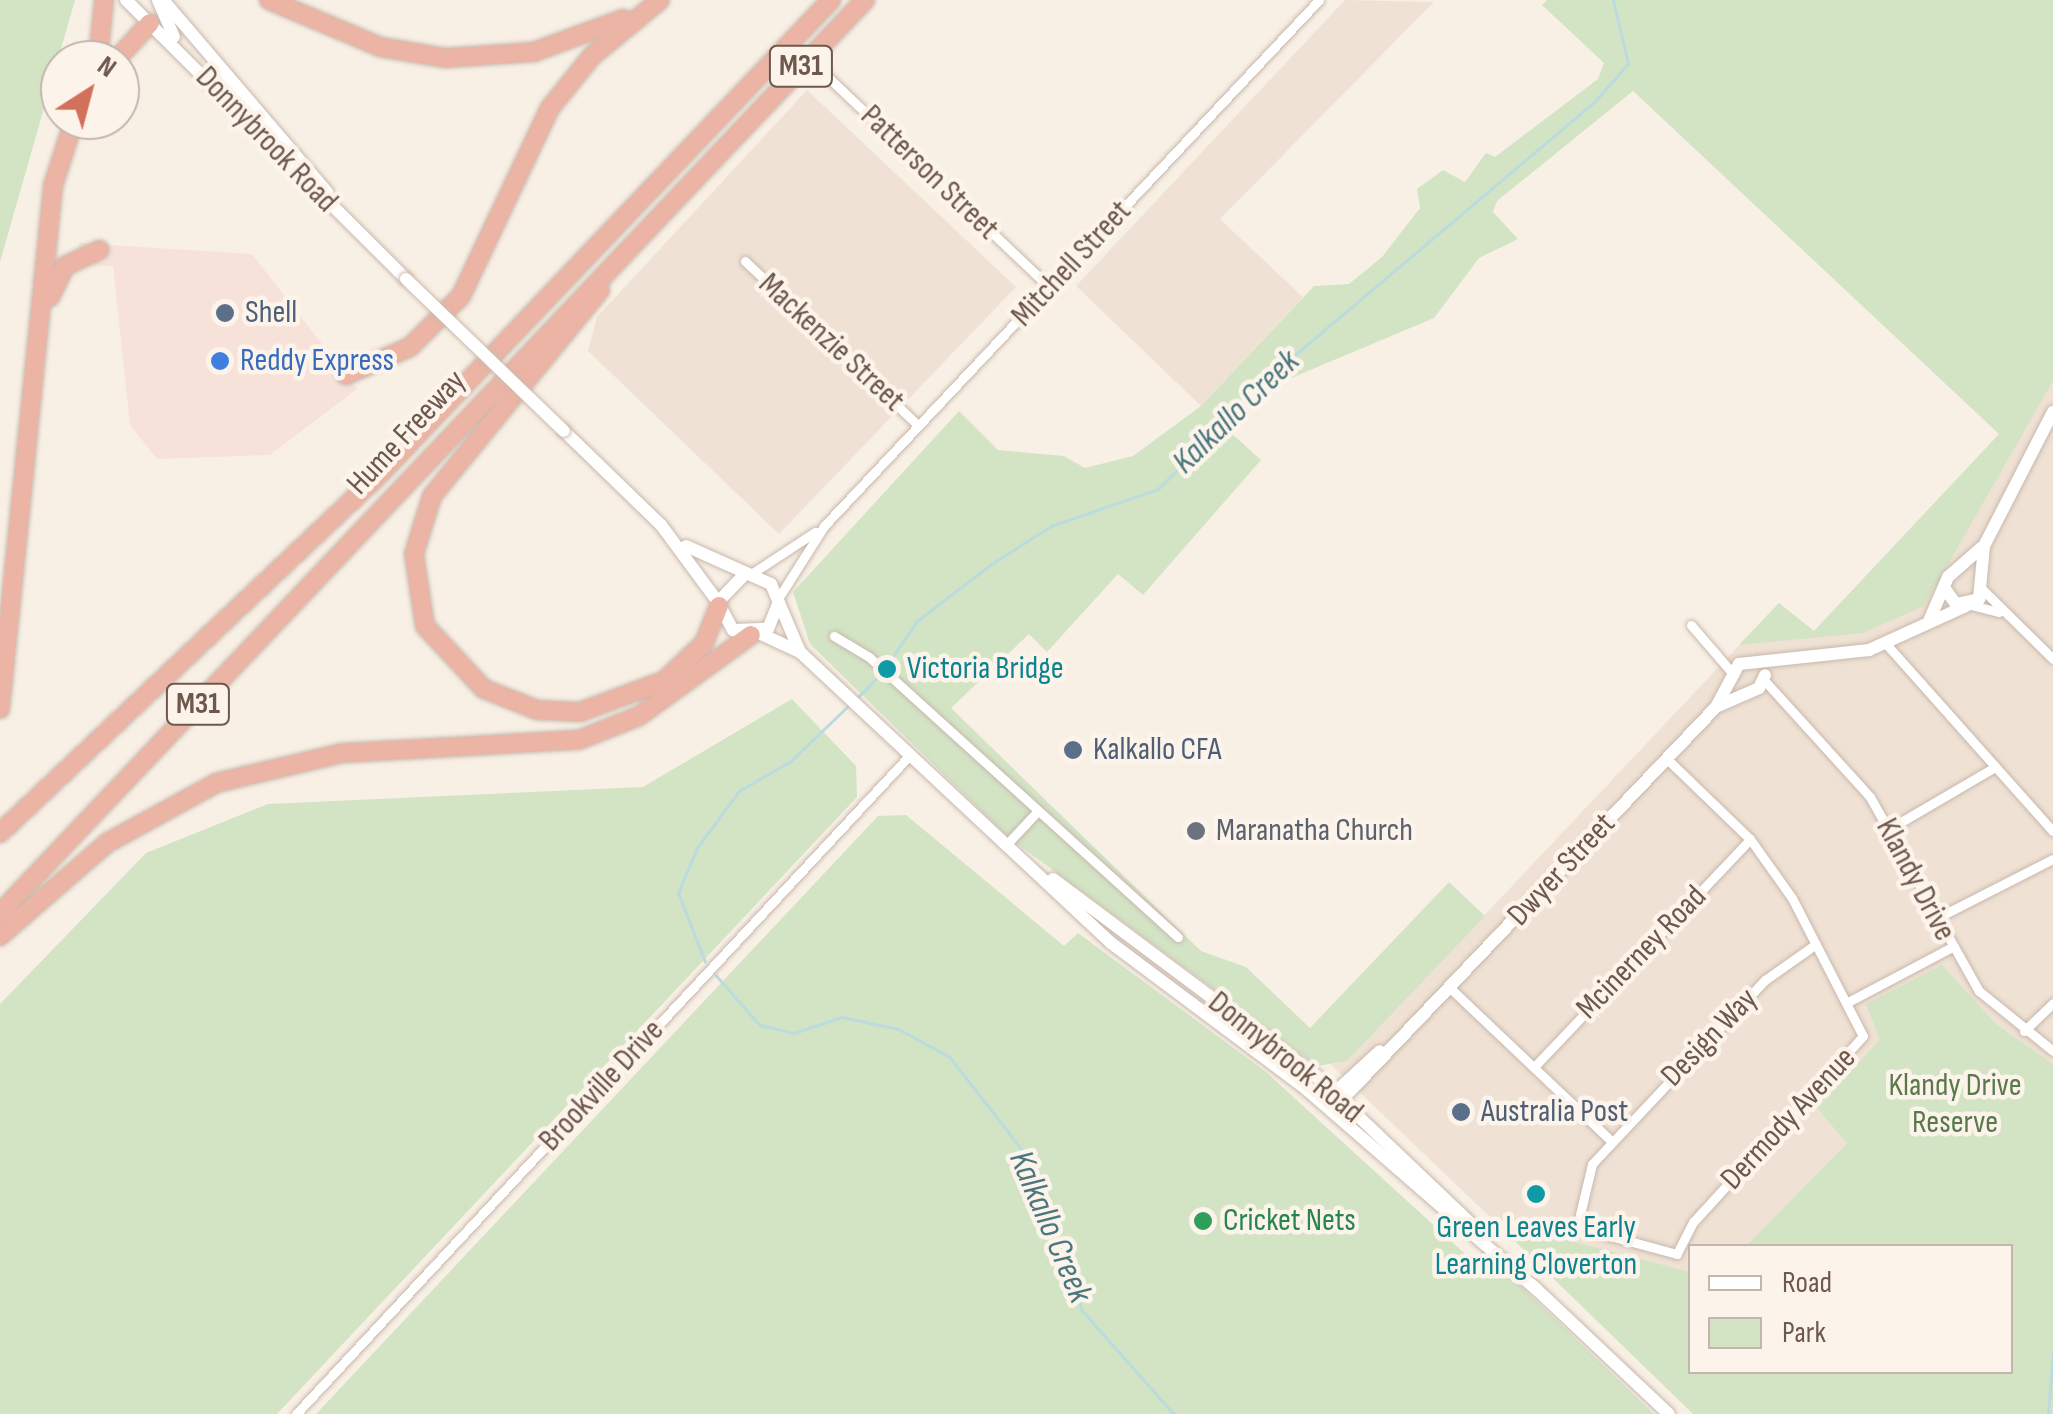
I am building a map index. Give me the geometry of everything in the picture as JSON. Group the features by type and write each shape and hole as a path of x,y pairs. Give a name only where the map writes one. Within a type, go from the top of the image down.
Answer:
{"highway":[{"path":"100,40 104,0"},
{"path":"274,2 380,46 466,58 558,45 660,0"},
{"path":"346,376 410,347 461,296 550,108 592,56 660,0"},
{"name":"Hume Freeway","path":"0,833 380,475 831,0"},
{"name":"Hume Freeway","path":"0,913 393,492 865,0"},
{"path":"132,40 157,9"},
{"path":"0,709 34,412 53,186 68,140"},
{"path":"669,202 439,484 421,520 414,579 425,626 452,664 498,696 558,712 606,708 664,681 704,643 718,604"},
{"path":"34,412 54,280 100,250"},
{"path":"0,936 107,842 216,784 342,753 579,740 639,716 755,634"}],"main road":[{"name":"Donnybrook Road","path":"126,0 175,14 406,279"},
{"name":"Donnybrook Road","path":"157,9 256,128 661,525 714,564 748,574"},
{"path":"1924,628 1946,588 1984,546 2050,423"},
{"name":"Donnybrook Road","path":"661,525 718,604"},
{"path":"1743,662 1762,673 1794,657 1888,645 1924,628 1969,605 1981,584 1984,546"},
{"path":"1962,569 1981,584"},
{"path":"748,574 779,600 755,634 726,624 718,604 730,580 748,574"},
{"path":"1946,588 1969,605"},
{"name":"Donnybrook Road","path":"779,600 800,652 908,757 1112,942 1324,1104 1537,1290"},
{"name":"Donnybrook Road","path":"755,634 800,652"},
{"name":"Dwyer Street","path":"1324,1104 1339,1096 1406,1032 1716,707 1743,662"},
{"name":"Dwyer Street","path":"1716,707 1748,691 1762,673"},
{"path":"1734,677 1748,691"},
{"name":"Donnybrook Road","path":"1008,848 1339,1096 1668,1414"}],"street":[{"name":"Mitchell Street","path":"779,600 824,526 1318,0"},
{"name":"Patterson Street","path":"808,58 1050,288"},
{"name":"Mackenzie Street","path":"745,261 918,424"},
{"name":"Mitchell Street","path":"748,574 824,526"},
{"path":"1981,584 2006,616 2053,659"},
{"path":"1969,605 2006,616"},
{"path":"1691,624 1734,677"},
{"path":"834,636 876,662 1036,813 1178,937"},
{"path":"1888,645 2053,831"},
{"path":"1718,654 1743,662"},
{"name":"Klandy Drive","path":"1762,673 1779,704 1889,830 1950,948 2024,1032 2053,1051"},
{"name":"Klandy Drive","path":"1748,691 1779,704"},
{"name":"Brookville Drive","path":"296,1414 908,757"},
{"name":"Dermody Avenue","path":"1582,1230 1677,1254 1693,1222 1862,1040 1848,1002 1816,944 1750,839 1666,758"},
{"path":"1889,830 1996,767"},
{"path":"1008,848 1036,813"},
{"name":"Mcinerney Road","path":"1534,1066 1750,839"},
{"path":"1935,919 2053,859"},
{"name":"Design Way","path":"1582,1230 1574,1218 1583,1178 1611,1141 1765,980 1816,944"},
{"path":"1848,1002 1950,948"},
{"path":"1449,987 1611,1141"},
{"path":"2024,1032 2053,1002"}],"shaded area":[{"path":"1345,0 1434,2 1220,219 1303,297 1201,406 1076,286"},
{"path":"807,90 1016,287 779,534 588,351 597,317"},
{"path":"79,243 252,254 357,389 270,455 157,459 130,425 113,266 79,265"},
{"path":"2053,379 2053,1273 2013,1248 2013,1244 2007,1244 1847,1143 1748,1244 1688,1244 1688,1344 1657,1377 1330,1064 1347,1061 1779,603 1814,631"}],"green space":[{"path":"0,0 75,0 64,40 40,40 40,122 0,262"},
{"path":"1547,0 2053,0 2053,381 1924,606 1863,633 1739,645 1779,603 1814,631 1999,434 1633,91 1497,201 1493,212 1518,239 1479,258 1434,318 1277,384 1248,409 1230,432 1261,460 1143,595 1118,574 1047,652 1029,634 951,708 1201,951 1246,967 1310,1028 1449,882 1485,916 1347,1061 1317,1066 1007,836 810,644 793,592 959,411 998,450 1064,456 1085,468 1133,456 1201,406 1314,286 1349,284 1382,257 1420,208 1417,189 1443,170 1465,182 1486,153 1495,157 1598,79 1604,63 1542,5"},
{"path":"792,699 856,766 857,797 277,1414 0,1414 0,1004 146,853 268,804 643,787"},
{"path":"906,815 1064,946 1078,933 1266,1072 1462,1251 1474,1260 1483,1250 1654,1414 316,1414 878,816"},
{"name":"Klandy Drive Reserve","path":"1942,965 1997,1025 2053,1064 2053,1414 1693,1414 1494,1221 1688,1271 1688,1374 2013,1374 2013,1244 1748,1244 1847,1143 1816,1107 1880,1040 1866,1004"}],"waterway":[{"name":"Kalkallo Creek","path":"885,668 917,621 990,565 1051,526 1158,489 1296,354 1594,102 1628,64 1613,0"},
{"name":"Kalkallo Creek","path":"858,697 880,675"},
{"name":"Kalkallo Creek","path":"705,962 678,893 697,848 739,791 791,761 848,706"},
{"name":"Kalkallo Creek","path":"716,975 760,1025 794,1033 842,1017 899,1029 950,1057 1027,1156 1082,1310 1174,1414"},
{"path":"2048,1414 2053,1352"}],"place":[{"name":"Shell","path":"225,313"},
{"name":"Reddy Express","path":"220,361"},
{"name":"Victoria Bridge","path":"887,669"},
{"name":"Kalkallo CFA","path":"1073,750"},
{"name":"Maranatha Church","path":"1196,831"},
{"name":"Australia Post","path":"1461,1112"},
{"name":"Green Leaves Early Learning Cloverton","path":"1536,1194"},
{"name":"Cricket Nets","path":"1203,1221"}]}
